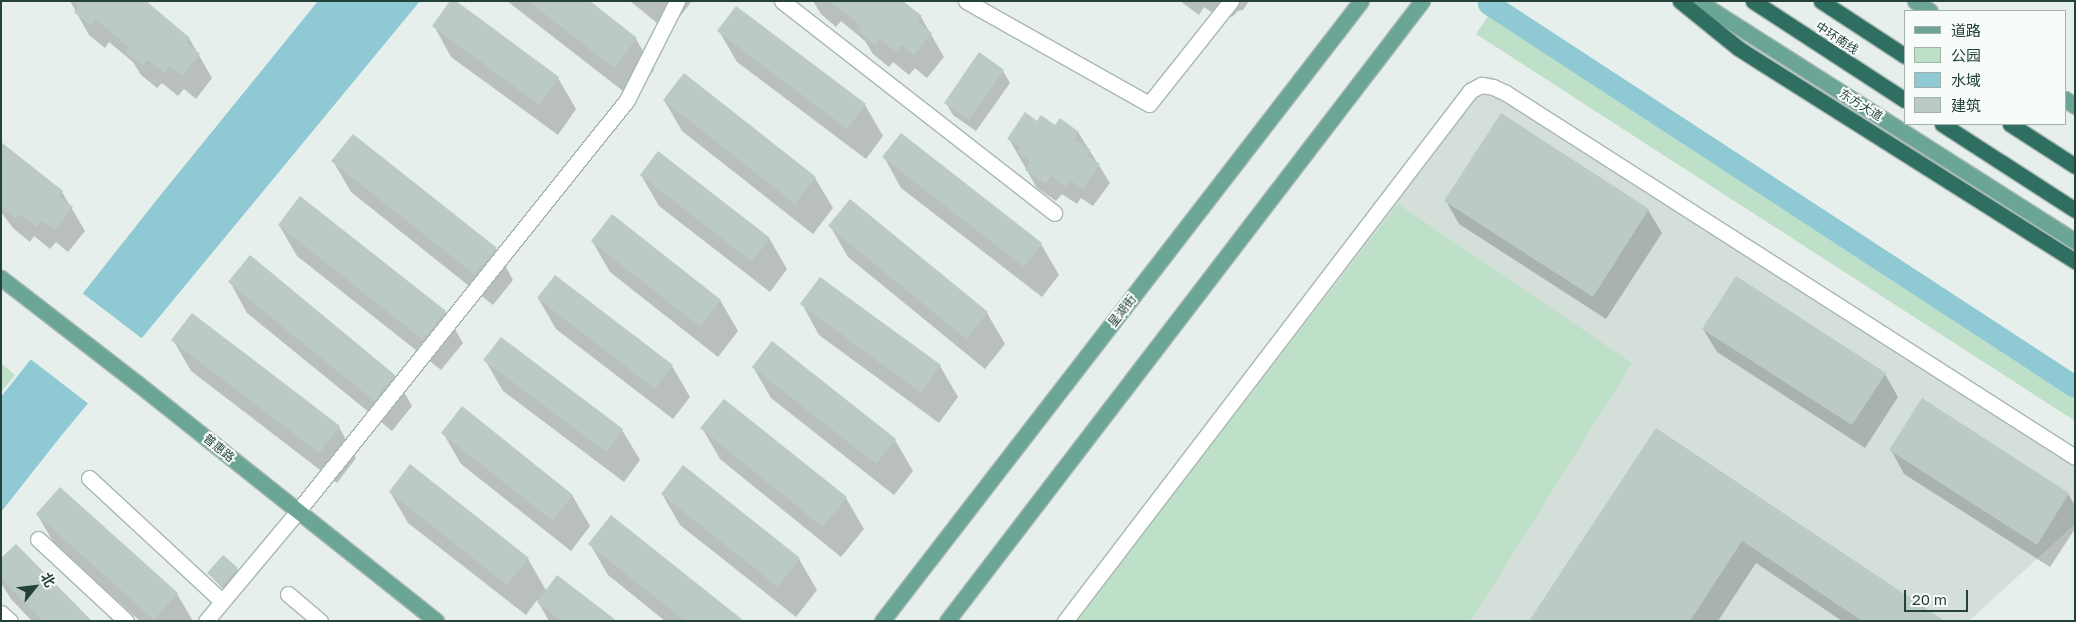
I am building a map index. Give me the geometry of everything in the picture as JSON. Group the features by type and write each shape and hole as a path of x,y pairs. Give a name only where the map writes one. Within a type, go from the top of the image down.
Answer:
{"highway":[{"path":"1680,1 1738,48 2075,261"},
{"name":"中环南线","path":"1752,1 1904,99"},
{"name":"中环南线","path":"1821,1 1904,55"},
{"path":"1944,125 2075,210"},
{"path":"2012,125 2075,166"}],"main road":[{"name":"星湖街","path":"882,621 1361,1"},
{"path":"946,621 1422,1"},
{"name":"东方大道","path":"1698,1 2075,241"},
{"path":"1915,1 1928,10"},
{"name":"普惠路","path":"1,278 137,382 436,621"}],"lane":[{"path":"206,621 298,511 627,100 677,1"},
{"path":"782,1 1054,213"},
{"path":"966,1 1148,104 1231,1"},
{"path":"1065,621 1470,91 1481,85 1493,87 1506,93 2075,457"},
{"path":"89,478 222,601"},
{"path":"38,538 126,621"},
{"path":"288,594 320,621"},
{"path":"1,613 10,621"}],"shaded area":[{"path":"1491,76 2075,452 2075,524 1969,621 1055,621 1467,82"}],"green space":[{"path":"1488,16 2075,400 2075,421 1476,34"},
{"path":"1398,204 1632,363 1471,621 1075,621"},
{"path":"1,363 15,375 1,392"}],"water":[{"path":"318,1 420,1 61,436 1,512 1,397 159,197"}],"pier":[{"path":"81,292 144,340 90,405 29,358"}],"building":[{"path":"74,1 146,1 190,38 186,42 200,54 182,76 170,66 164,73 148,60 143,66 126,52 129,48 96,19 91,26 74,12 79,6"},
{"path":"450,1 456,1 559,77 539,105 432,26"},
{"path":"528,1 590,1 637,38 614,68"},
{"path":"830,1 903,1 922,16 918,22 932,33 914,55 901,45 896,52 879,39 875,45 858,30 861,26"},
{"path":"736,6 866,104 847,129 717,31"},
{"path":"979,52 1004,70 969,120 944,103"},
{"path":"684,73 816,177 795,204 663,100"},
{"path":"1025,112 1037,121 1041,115 1055,125 1060,118 1079,132 1074,139 1091,150 1087,155 1100,164 1083,189 1071,181 1066,187 1051,176 1046,184 1025,170 1030,162 1017,152 1020,147 1007,139"},
{"path":"1501,113 1649,209 1593,297 1444,201"},
{"path":"901,133 1042,243 1024,267 882,157"},
{"path":"353,134 497,248 475,275 331,161"},
{"path":"1,142 63,191 59,196 73,207 54,230 42,220 36,227 20,214 16,219 1,207"},
{"path":"658,151 770,238 752,262 640,175"},
{"path":"300,196 446,311 423,340 278,225"},
{"path":"850,199 988,312 966,339 828,226"},
{"path":"612,214 721,300 700,327 591,241"},
{"path":"250,255 395,375 374,401 228,282"},
{"path":"555,275 673,365 655,389 537,298"},
{"path":"1736,276 1886,373 1852,425 1702,329"},
{"path":"820,277 941,365 921,393 800,304"},
{"path":"192,313 340,426 319,453 171,340"},
{"path":"501,337 623,429 606,452 483,360"},
{"path":"772,341 896,439 876,464 752,367"},
{"path":"1922,398 2069,493 2037,545 1889,450"},
{"path":"724,399 847,497 823,527 700,428"},
{"path":"462,406 573,495 553,521 441,433"},
{"path":"1656,428 1945,621 1862,621 1742,541 1690,621 1529,621"},
{"path":"410,464 529,558 507,585 389,492"},
{"path":"683,465 800,558 778,587 661,494"},
{"path":"60,487 178,593 154,620 36,514"},
{"path":"611,515 744,621 685,621 588,544"},
{"path":"16,544 92,621 43,621 1,578 1,558"},
{"path":"223,555 238,568 222,586 207,573"},
{"path":"557,575 617,621 561,621 537,602"}],"waterway":[{"path":"1489,4 2075,387"}]}
